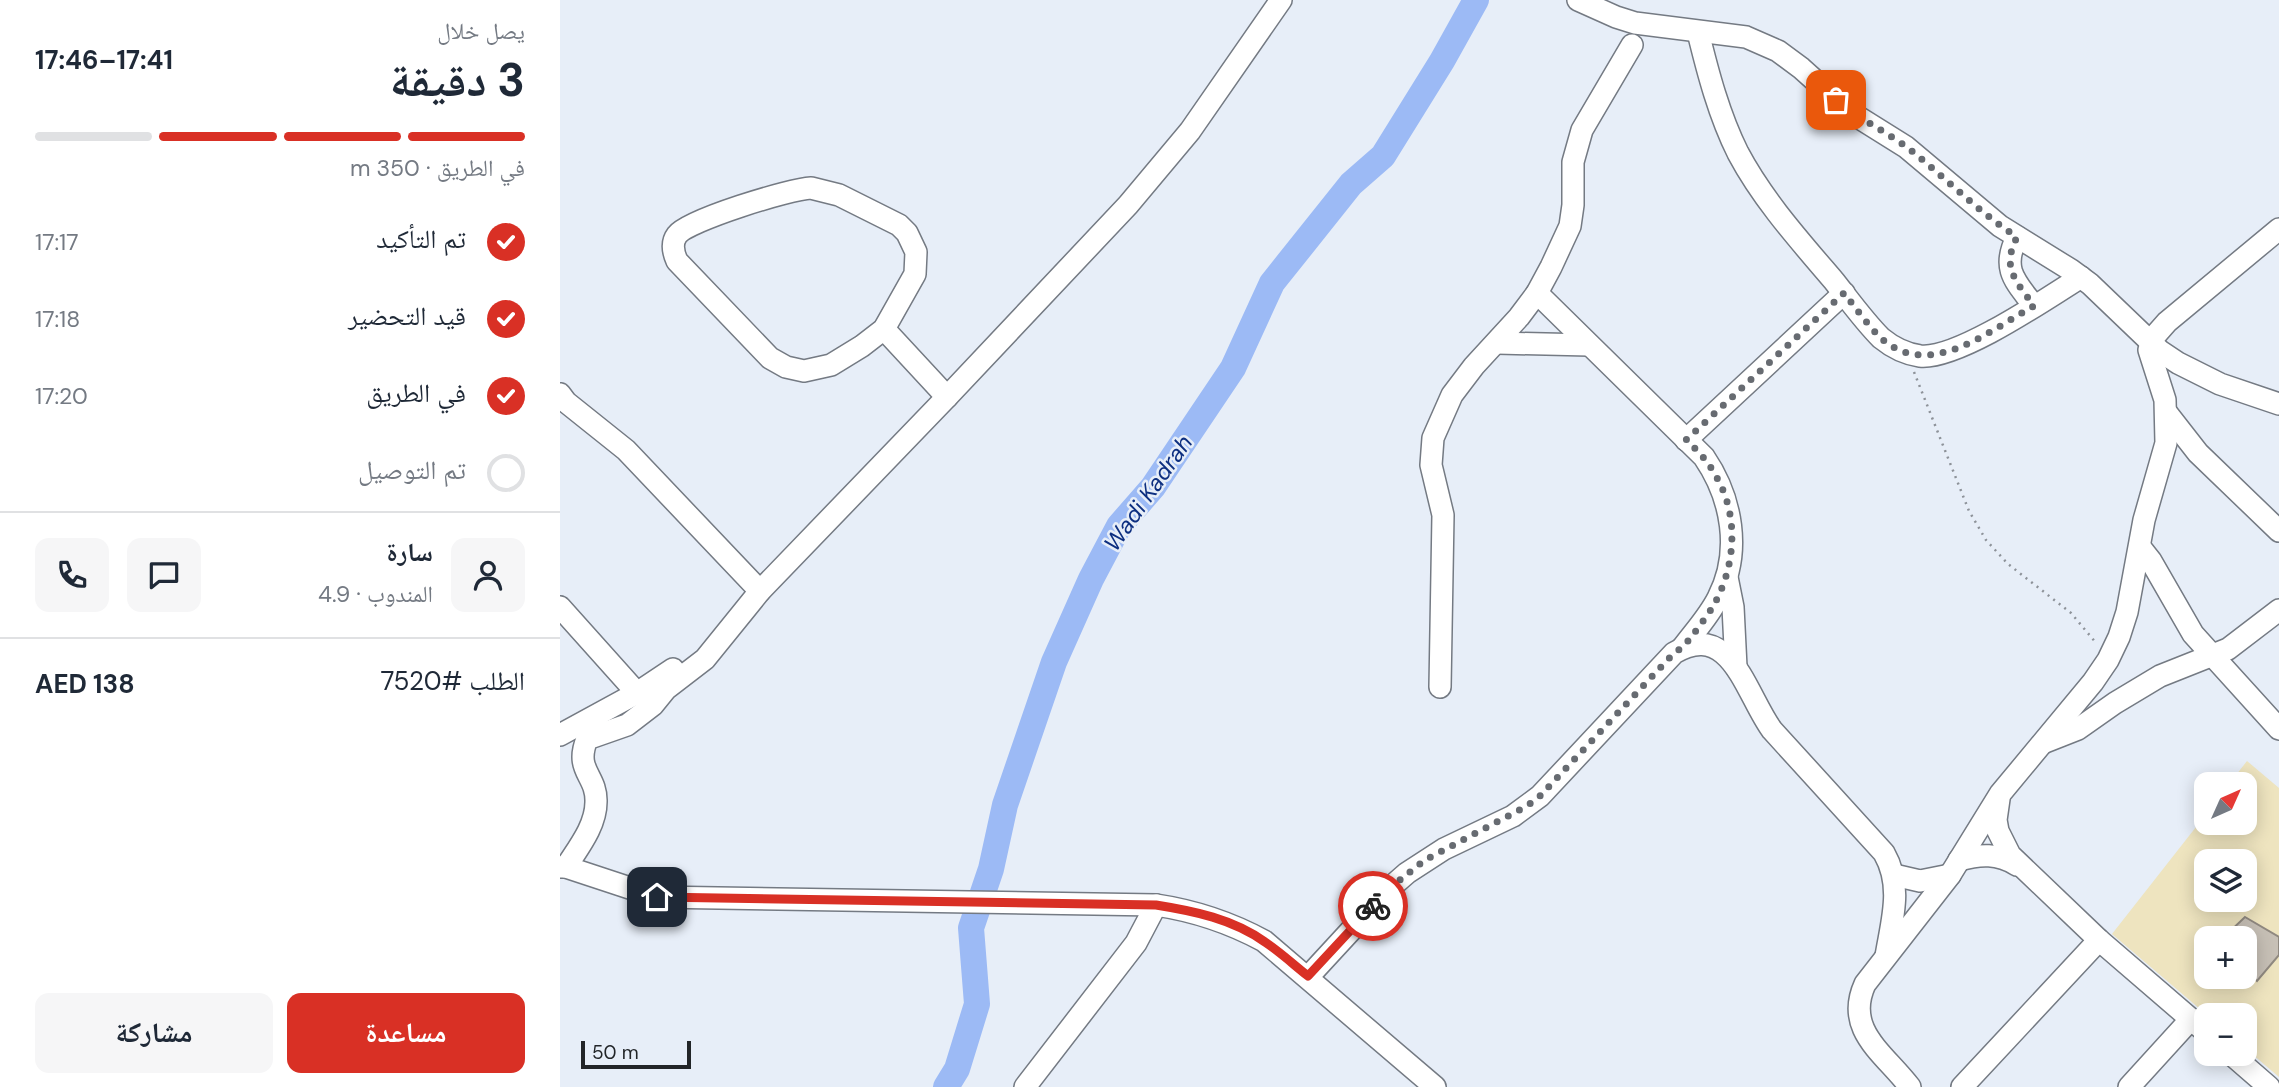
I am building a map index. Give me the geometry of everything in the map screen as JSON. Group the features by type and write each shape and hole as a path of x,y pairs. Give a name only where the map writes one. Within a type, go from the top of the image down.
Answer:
{"street":[{"path":"1281,0 1190,131 1128,205 760,591 705,659 666,689 653,705 627,725 587,739 583,751 583,767 593,783 596,803 589,829 563,867 657,897 1156,905 1212,917 1239,927 1264,941 1435,1087"},
{"path":"1578,0 1635,23 1746,37 1778,51 1850,112 1906,147 1988,217 2081,277 2150,342 2178,363 2244,393 2279,404"},
{"path":"1698,32 1723,117 1738,152 1757,185 1881,338 1906,352 1920,356 1948,353 2081,277"},
{"path":"1440,687 1443,515 1431,466 1433,438 1452,395 1536,293 1570,226 1573,162 1582,130 1632,45"},
{"path":"811,188 839,195 899,225 907,233 916,252 915,274 884,329 862,346 822,369 804,371 786,367 770,358 677,261 674,240 683,229 693,224 789,190 811,188"},
{"path":"1910,1087 1866,1035 1857,1010 1859,996 1865,984 1955,867 2000,794 2108,660 2127,612 2151,494 2166,443 2166,412 2161,387 2149,357 2150,342 2167,322 2279,229"},
{"path":"2017,237 2010,251 2011,271 2034,306"},
{"path":"1536,293 1704,457 1716,475 1724,494 1732,536 1727,577 1733,607 1736,667"},
{"path":"1686,440 1844,293"},
{"path":"884,329 947,397"},
{"path":"1497,343 1589,345"},
{"path":"560,394 566,402 626,450 760,591"},
{"path":"2166,412 2198,453 2279,531"},
{"path":"2140,547 2193,634 2279,729"},
{"path":"1308,976 1407,873 1444,849 1513,816 1540,796 1666,661 1683,647 1708,615 1727,577"},
{"path":"560,607 637,693"},
{"path":"2043,742 2078,729 2160,676 2212,657 2242,639 2279,610"},
{"path":"560,735 637,693 719,639"},
{"path":"1683,647 1704,644 1724,653 1736,667 1764,720 1884,853 1894,875 1896,899 1886,958"},
{"path":"2000,794 1997,809 1998,831 2004,848 2099,940 2194,1022"},
{"path":"1894,875 1920,881 1955,867 1972,856 1999,857 2023,869"},
{"path":"1025,1087 1136,943 1156,905"},
{"path":"1962,1087 2099,940"},
{"path":"2129,1087 2194,1030"},
{"path":"2245,1066 2270,1087"}],"path":[{"path":"1906,352 1969,511 1982,533 2008,564 2085,627 2108,660"}],"sand":[{"path":"2247,761 2279,788 2279,1077 2257,1058 2257,1003 2194,1004 2112,934 2194,830 2194,835 2258,835 2258,772 2238,772"}],"building":[{"path":"2245,917 2279,937 2279,955 2257,981 2257,926 2236,926"}],"waterway":[{"name":"Wadi Kadrah","path":"946,1087 957,1069 977,1004 971,928 991,869 1005,805 1054,662 1091,579 1119,526 1153,487 1233,368 1272,283 1351,184 1383,156 1476,0"}],"way so far":[{"path":"1373,906 1391,887 1425,860 1513,816 1540,796 1674,653 1683,647 1708,615 1727,577 1732,536 1730,515 1716,475 1704,457 1686,440 1844,293 1881,338 1893,347 1920,356 1948,353 2034,306 2015,281 2011,271 2010,251 2017,237 1988,217 1906,147 1850,112 1836,100"}],"route":[{"path":"657,897 1156,905 1185,909 1239,927 1264,941 1308,976 1373,906"}]}
